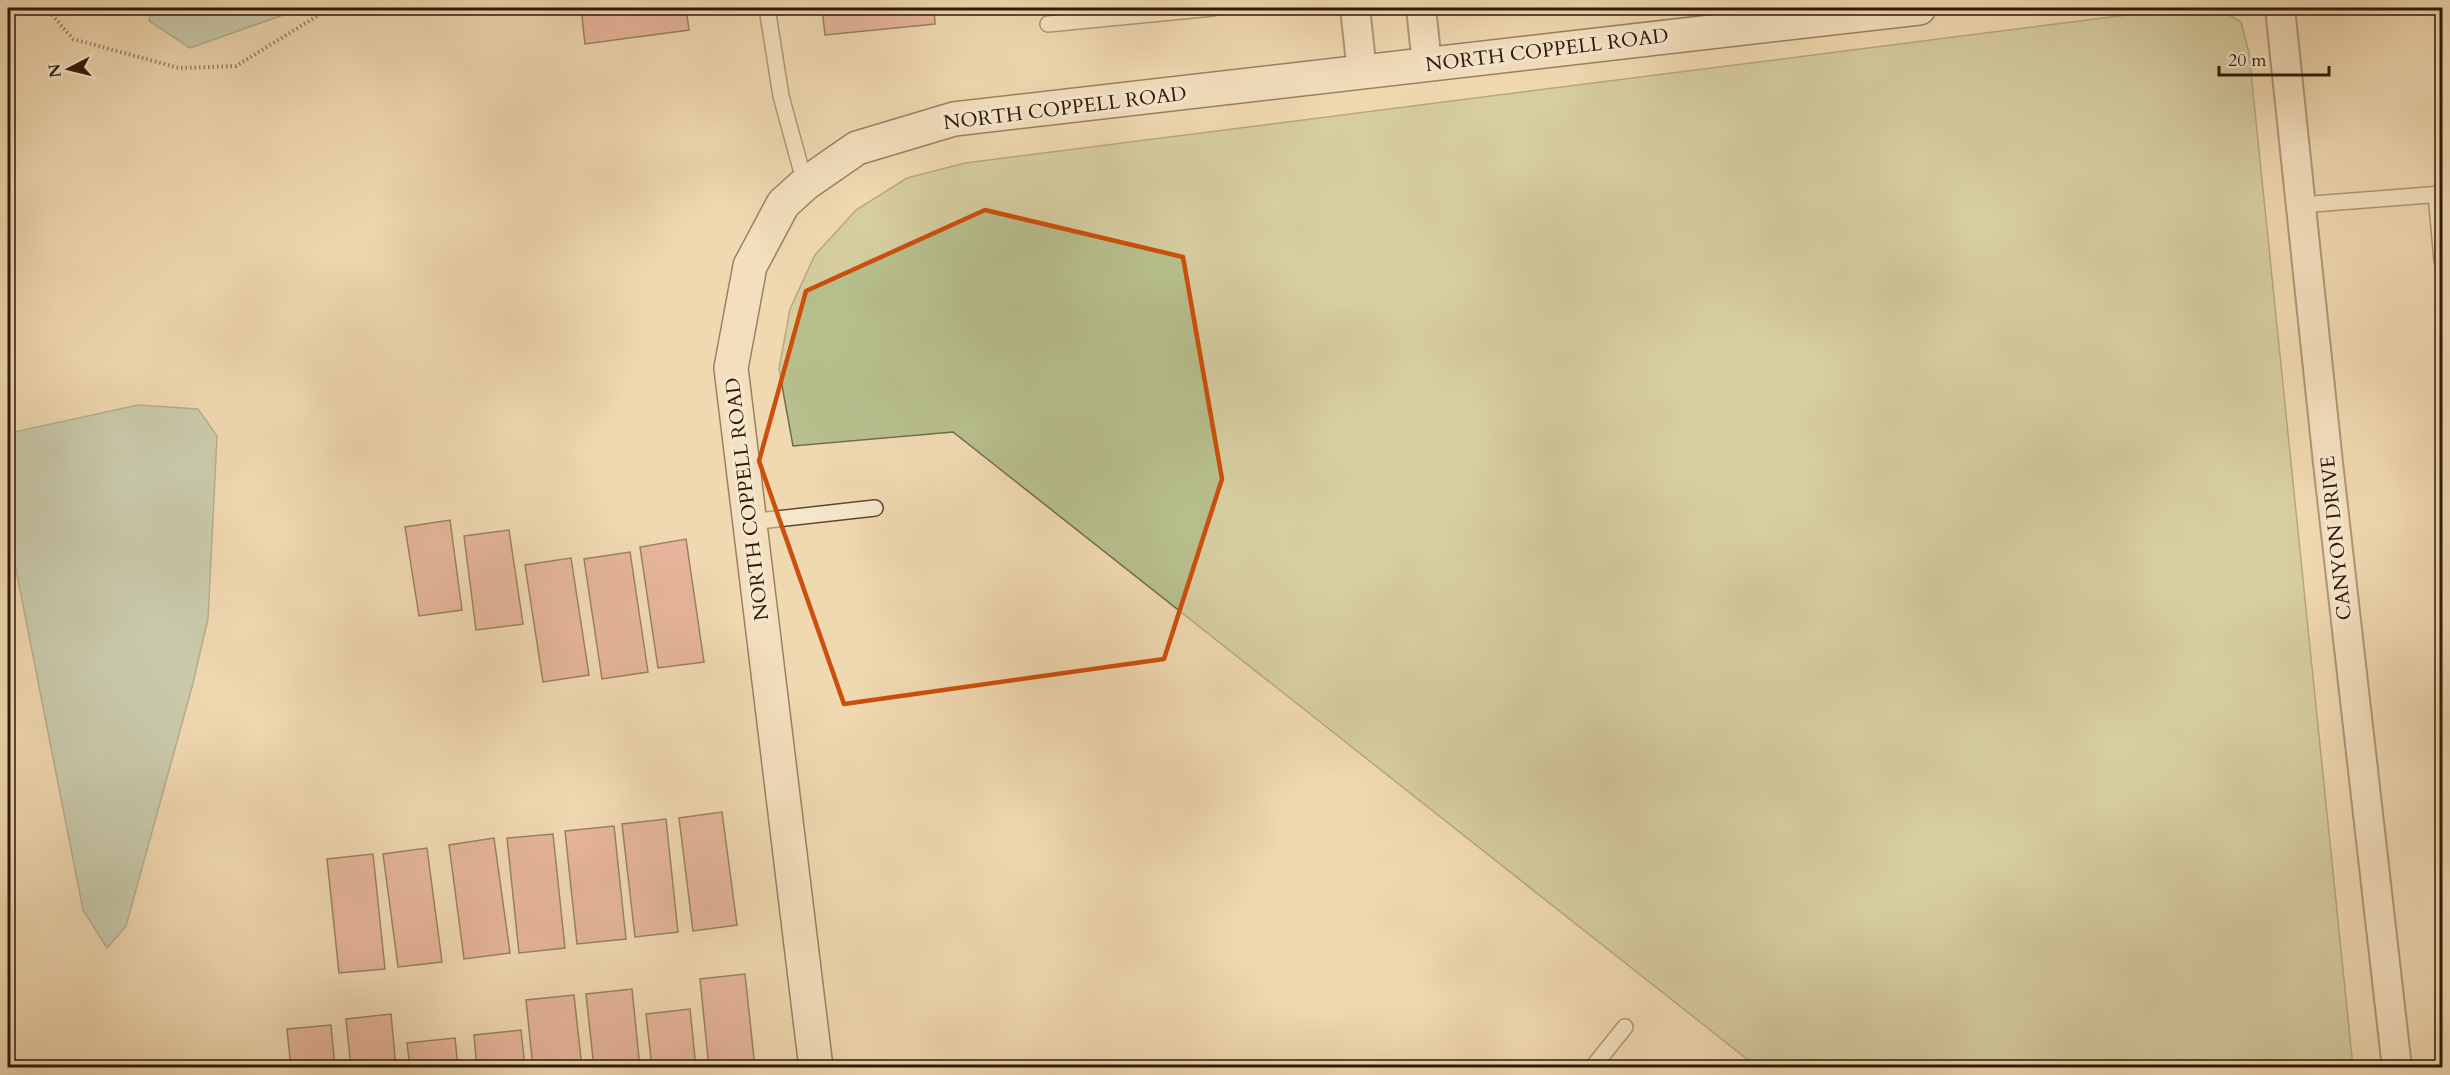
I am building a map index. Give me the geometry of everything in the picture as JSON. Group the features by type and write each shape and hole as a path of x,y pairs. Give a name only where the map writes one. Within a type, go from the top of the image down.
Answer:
{"street":[{"path":"1355,8 1362,72"},
{"path":"1421,8 1427,64"},
{"name":"NORTH COPPELL ROAD","path":"816,1068 731,368 750,266 783,204 805,184 857,147 954,119 1919,8"},
{"name":"CANYON DRIVE","path":"2280,8 2397,1068"}],"lane":[{"path":"766,8 781,96 805,184"},
{"path":"1048,24 1138,11 1213,8"},
{"path":"2300,205 2439,194 2442,260"},
{"path":"750,522 874,508"},
{"path":"1592,1068 1625,1027"}],"path":[{"path":"46,8 73,39 179,68 237,66 330,8"}],"highlighted area":[{"path":"985,210 1183,257 1222,479 1164,659 844,704 759,461 806,291"}],"shaded area":[{"path":"151,8 303,8 190,48 149,21"},
{"path":"2182,8 2218,8 2241,22 2249,53 2353,1067 1757,1067 953,432 793,446 779,369 790,309 815,255 856,210 907,178 965,163"},
{"path":"138,405 198,409 217,436 208,619 192,687 126,926 107,948 83,910 8,529 8,477 14,432"}],"building":[{"path":"581,8 686,8 689,30 585,44"},
{"path":"822,8 934,8 935,24 825,35"},
{"path":"450,520 462,610 419,616 405,527"},
{"path":"509,530 523,624 476,630 464,536"},
{"path":"686,539 704,662 658,668 640,547"},
{"path":"630,552 648,672 602,679 584,559"},
{"path":"571,558 589,675 543,682 525,565"},
{"path":"722,812 737,925 693,931 679,818"},
{"path":"666,819 678,932 635,937 622,824"},
{"path":"614,826 626,939 577,944 565,831"},
{"path":"553,834 565,948 519,953 507,838"},
{"path":"494,838 510,953 464,959 449,845"},
{"path":"427,848 442,962 398,967 383,854"},
{"path":"373,854 385,969 339,973 327,859"},
{"path":"745,974 755,1068 709,1068 700,979"},
{"path":"632,989 640,1068 594,1068 586,994"},
{"path":"574,995 582,1068 533,1068 526,1000"},
{"path":"690,1009 696,1068 652,1068 646,1014"},
{"path":"391,1014 396,1068 351,1068 346,1019"},
{"path":"331,1025 335,1068 291,1068 287,1029"},
{"path":"521,1030 525,1068 477,1068 474,1035"},
{"path":"455,1038 458,1068 410,1068 407,1043"}]}
